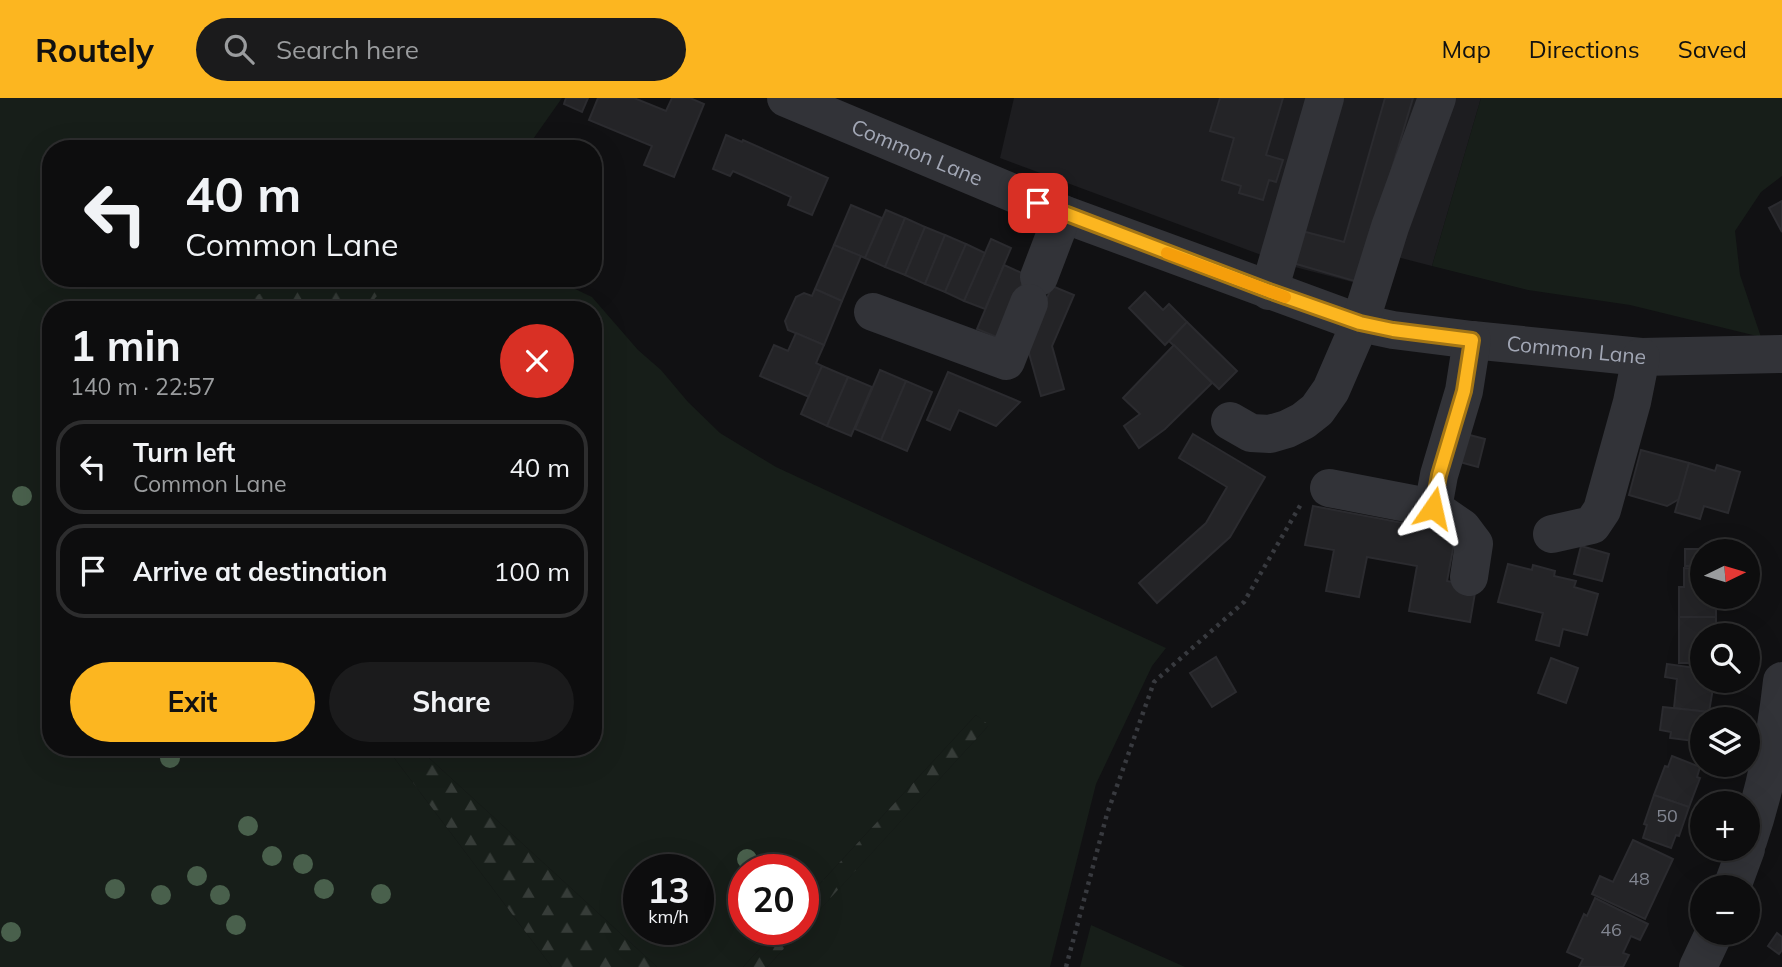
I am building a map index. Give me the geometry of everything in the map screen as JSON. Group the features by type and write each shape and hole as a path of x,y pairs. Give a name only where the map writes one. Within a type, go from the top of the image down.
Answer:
{"street":[{"name":"Common Lane","path":"786,98 1063,214 1360,323 1472,340 1642,357 1782,354"},
{"path":"1269,291 1325,98"},
{"path":"1230,421 1251,433 1270,434 1303,421 1317,410 1331,390 1360,323 1390,228 1437,98"},
{"path":"873,312 1006,361 1063,214"},
{"path":"1433,508 1445,454 1464,391 1472,340"},
{"path":"1552,534 1592,525 1602,510 1642,357"},
{"path":"1315,495 1433,508 1462,528 1475,544 1469,577"},
{"path":"1760,805 1779,741 1782,681"},
{"path":"1698,967 1708,945"}],"path":[{"path":"1066,967 1107,814 1154,682 1244,603 1315,495"}],"shaded area":[{"path":"1014,98 1481,98 1432,266 1370,250 1360,284 1291,266 1000,158"}],"green space":[{"path":"0,98 562,98 532,140 42,140 42,287 571,287 595,301 42,301 42,756 393,756 552,967 0,967"},
{"path":"1481,98 1782,98 1782,176 1761,192 1735,231 1740,275 1761,337 1630,305 1528,290 1432,266"},
{"path":"293,287 383,287 373,301 249,301 259,294 290,291"},
{"path":"602,309 638,350 661,370 688,402 720,433 776,467 1166,648 1152,666 1096,784 1050,967 767,967 787,945 819,945 819,910 988,726 976,715 819,885 819,854 728,854 728,945 763,945 743,967 657,967 633,945 714,945 714,854 623,854 623,936 427,756 602,756"},
{"path":"976,715 989,725 819,911 819,885"},
{"path":"393,756 427,756 623,936 623,945 633,945 657,967 552,967"},
{"path":"1091,925 1185,967 1080,967"},
{"path":"763,945 787,945 767,967 743,967"}],"building":[{"path":"566,98 588,98 582,112 564,104"},
{"path":"598,98 634,98 666,111 672,98 690,98 704,104 674,177 644,165 652,146 589,120"},
{"path":"1220,98 1283,98 1266,155 1283,160 1276,182 1269,180 1263,200 1239,193 1241,186 1222,180 1234,138 1210,131"},
{"path":"1385,98 1413,98 1358,282 1293,263 1302,231 1344,242"},
{"path":"726,135 828,178 812,215 788,205 791,197 733,171 730,176 713,169"},
{"path":"1782,201 1782,232 1769,208"},
{"path":"851,205 882,218 865,258 834,245"},
{"path":"886,210 905,218 885,267 865,258"},
{"path":"905,218 925,227 905,275 885,267"},
{"path":"925,227 945,235 925,284 905,275"},
{"path":"945,235 966,244 945,292 925,284"},
{"path":"991,239 1011,248 985,309 964,301"},
{"path":"966,244 985,253 964,301 945,292"},
{"path":"834,245 861,256 842,301 815,289"},
{"path":"1004,265 1026,275 999,338 977,329"},
{"path":"1052,286 1074,295 1052,346 1064,389 1041,396 1027,346"},
{"path":"815,289 842,301 824,345 788,330 785,321 796,297 804,293 812,296"},
{"path":"1145,292 1163,310 1169,304 1187,322 1165,345 1129,308"},
{"path":"1187,322 1237,371 1219,389 1169,341"},
{"path":"796,333 824,345 816,363 822,366 809,397 760,376 774,345 788,351"},
{"path":"1174,345 1212,383 1165,429 1139,448 1124,426 1140,414 1123,398"},
{"path":"822,366 848,377 827,426 801,414"},
{"path":"880,370 906,381 881,440 855,429"},
{"path":"948,372 1020,402 996,426 959,410 950,430 927,420"},
{"path":"848,377 872,387 851,436 827,426"},
{"path":"906,381 932,392 907,451 881,440"},
{"path":"1462,433 1485,439 1478,467 1456,461"},
{"path":"1193,434 1265,477 1230,537 1157,603 1139,583 1206,523 1227,487 1179,458"},
{"path":"1641,450 1689,463 1679,499 1667,506 1629,495"},
{"path":"1689,463 1715,471 1717,465 1740,472 1728,513 1704,506 1700,519 1675,512"},
{"path":"1313,506 1456,533 1447,581 1476,587 1470,622 1409,611 1417,566 1367,557 1359,597 1326,591 1334,550 1305,545"},
{"path":"1581,546 1609,554 1602,581 1574,574"},
{"path":"1685,549 1690,549 1690,566 1685,566"},
{"path":"1508,564 1532,570 1533,565 1555,571 1554,576 1576,581 1574,587 1598,594 1587,635 1563,629 1559,646 1536,640 1543,613 1498,602"},
{"path":"1684,568 1690,568 1690,609 1716,609 1716,617 1679,617 1679,587 1684,587"},
{"path":"1679,617 1716,617 1716,623 1690,623 1690,663 1679,663"},
{"path":"1216,657 1236,692 1212,707 1190,673"},
{"path":"1551,658 1578,668 1566,703 1538,693"},
{"path":"1667,664 1690,667 1690,693 1712,693 1710,707 1690,707 1690,710 1674,708 1677,679 1665,677"},
{"path":"1663,707 1690,710 1690,740 1670,738 1671,732 1660,730"},
{"path":"1672,756 1690,763 1690,777 1700,778 1695,791 1690,791 1689,807 1654,795 1665,766 1668,767"},
{"path":"1654,795 1689,807 1679,836 1676,835 1671,848 1643,838 1647,825 1644,824"},
{"path":"1633,840 1673,859 1645,919 1592,894 1600,876 1613,882"},
{"path":"1595,898 1648,924 1640,940 1631,936 1623,953 1629,955 1623,967 1579,967 1583,959 1567,952 1584,914 1587,916"},
{"path":"1777,933 1782,937 1782,950 1779,954 1768,946"}],"slow traffic":[{"path":"1167,253 1285,297"}],"route":[{"path":"1038,203 1360,323 1472,340 1464,391 1439,475 1433,508"}]}
